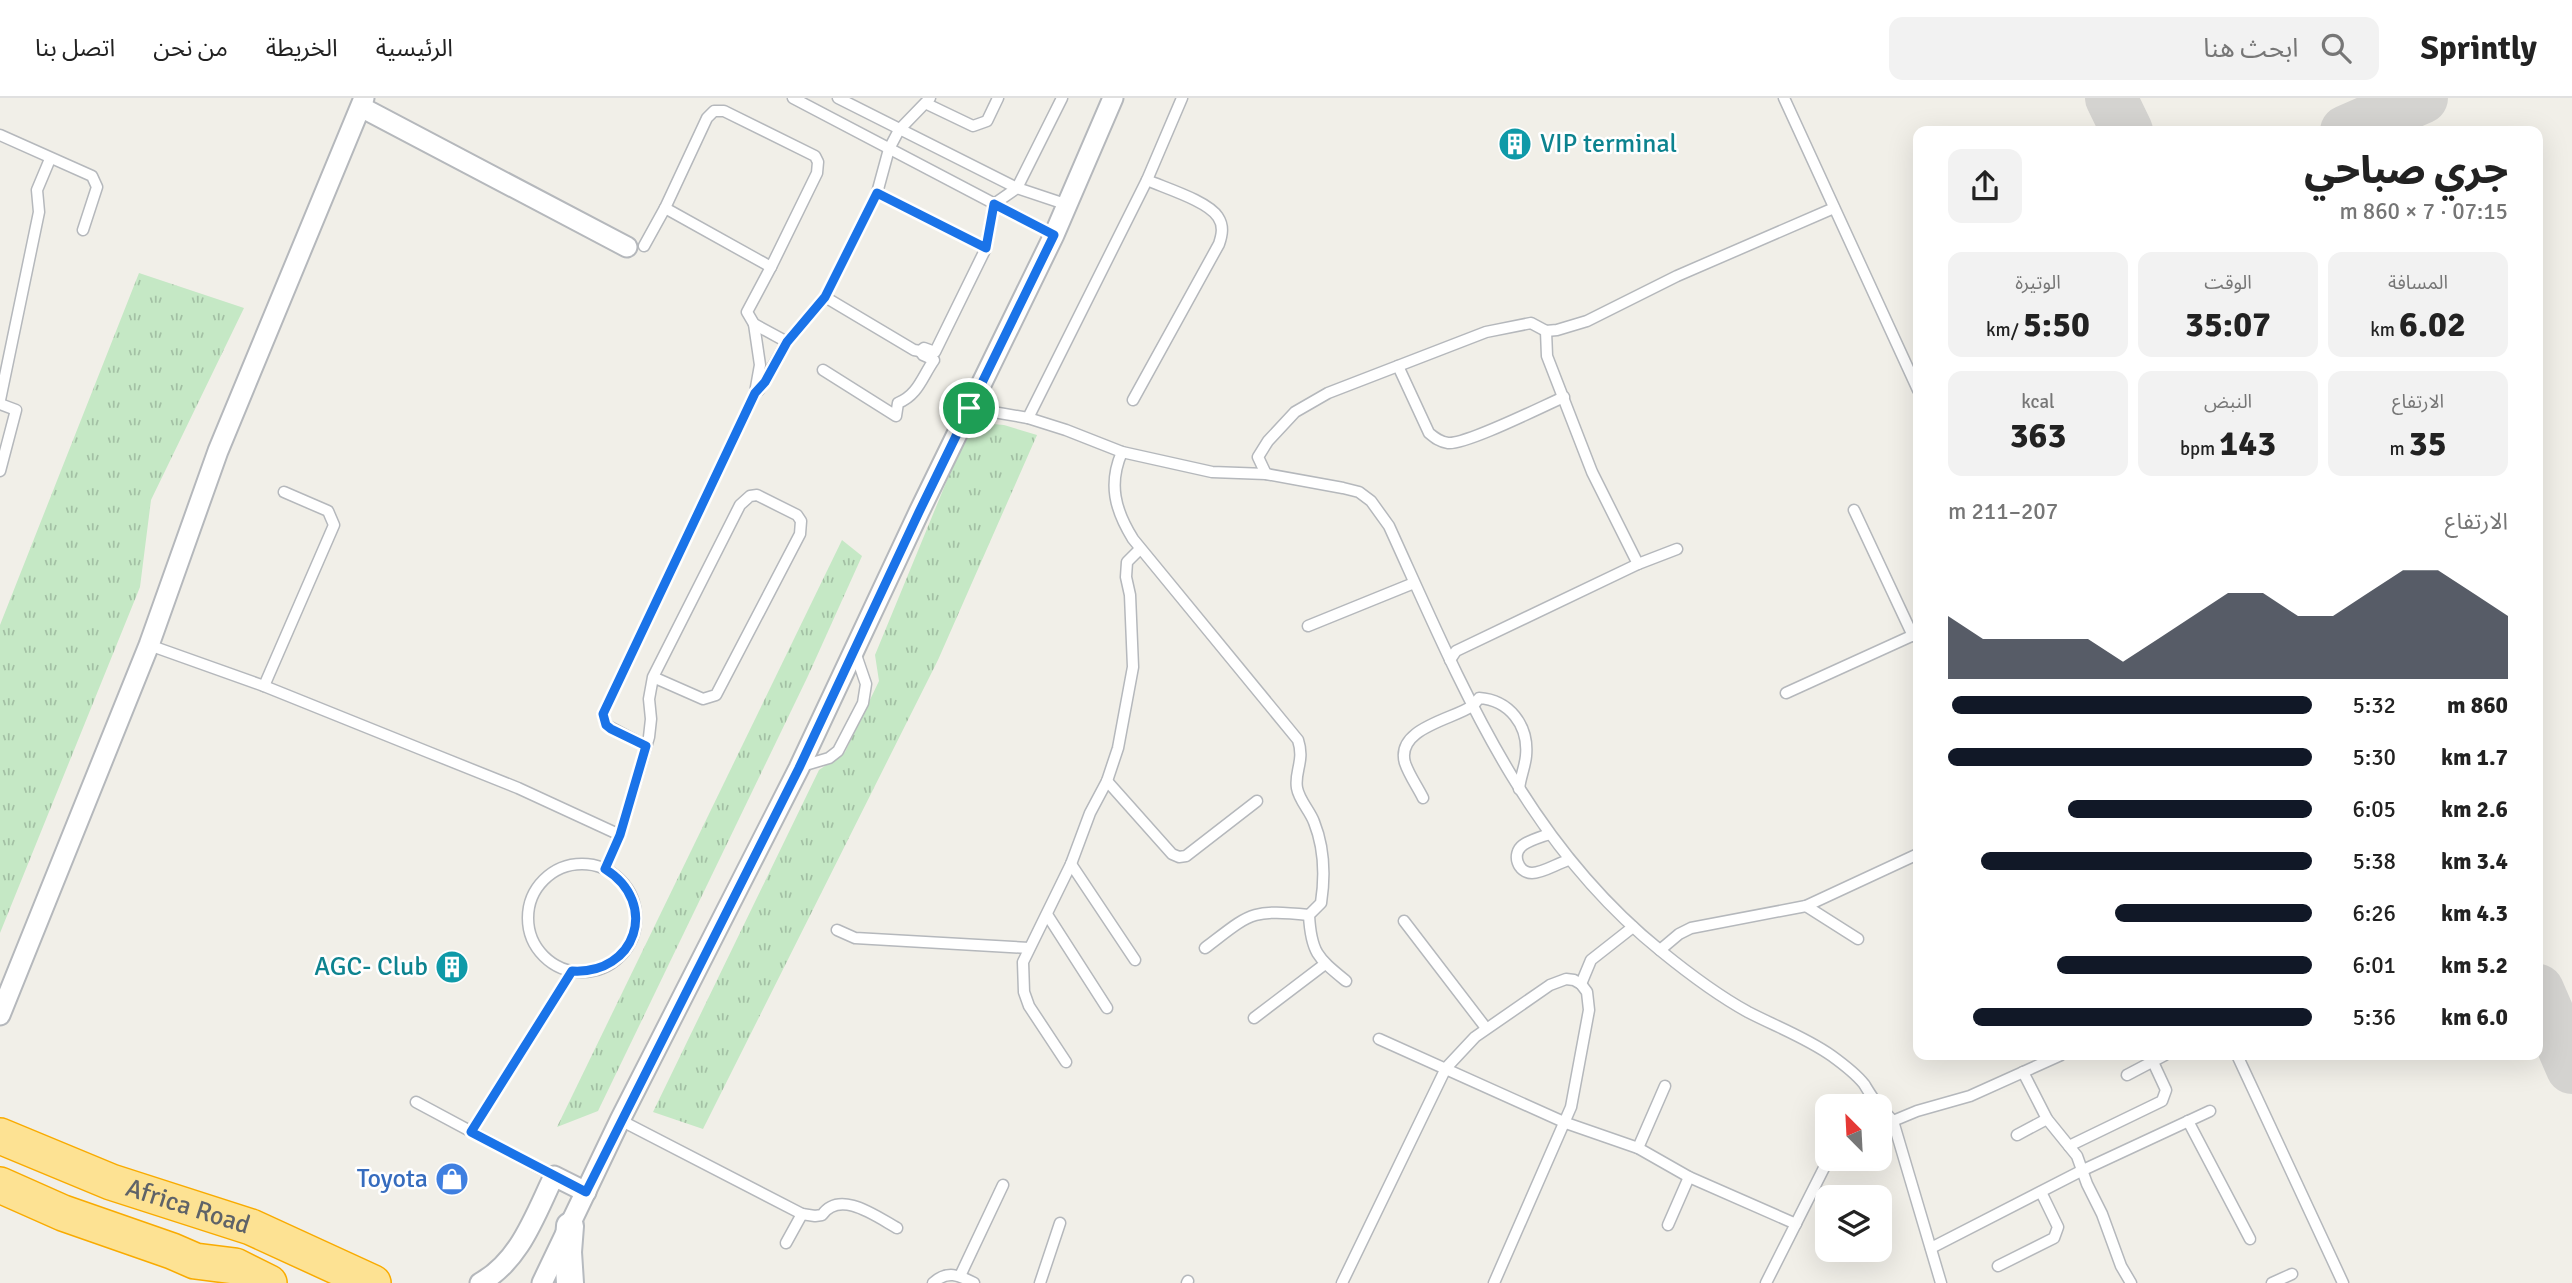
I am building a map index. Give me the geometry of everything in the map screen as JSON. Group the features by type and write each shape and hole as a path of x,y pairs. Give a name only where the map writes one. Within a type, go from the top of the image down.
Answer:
{"highway":[{"name":"Africa Road","path":"4,1147 251,1227 373,1283"},
{"name":"Africa Road","path":"0,1185 63,1213 172,1251 205,1272 234,1266 270,1283"},
{"path":"127,1236 145,1194"}],"street":[{"path":"542,1283 620,1120 799,768 1054,235 1113,98"},
{"path":"0,1015 149,645 218,451 362,102 636,247"},
{"path":"480,1283 507,1262 521,1244 554,1176 586,1192"},
{"path":"570,1226 570,1283"}],"lane":[{"path":"793,98 1054,235"},
{"path":"838,98 1017,188 1068,205"},
{"path":"755,393 765,382 787,342 825,297 877,193 890,149 899,130 929,101 973,126 986,121 998,98"},
{"path":"920,351 924,348 935,352 986,248 994,204 1017,188 1062,98"},
{"path":"1028,418 1147,180 1182,98"},
{"path":"1784,98 1913,379"},
{"path":"636,247 665,208 707,118 714,111 723,111 810,153 818,162 817,173 771,267 748,307 747,316 754,324 787,342"},
{"path":"0,135 92,176 95,193 83,230"},
{"path":"0,471 16,410 0,402 39,212 37,190 50,159"},
{"path":"1147,180 1168,191"},
{"path":"1133,400 1222,234 1222,224 1210,208 1147,180"},
{"path":"877,193 986,248"},
{"path":"665,208 771,267"},
{"path":"1266,474 1258,457 1268,441 1295,412 1328,393 1504,327 1531,323 1546,331 1587,321 1677,276 1835,208"},
{"path":"823,370 896,416 898,403 922,384 934,360 825,297"},
{"path":"646,746 611,729 606,725 603,714 755,393 760,351 754,324"},
{"path":"1546,331 1547,356 1592,472 1638,564"},
{"path":"1398,366 1429,433 1437,440 1447,443 1467,440 1564,397"},
{"path":"969,408 1028,418 1122,452 1212,472 1266,474 1343,488 1359,492 1371,501 1389,526 1472,706 1518,790 1569,860 1633,927 1701,982 1744,1010 1831,1055 1862,1082 1870,1094"},
{"path":"1122,452 1115,469 1115,497 1120,517 1140,549 1298,740 1301,762 1297,790 1314,822 1324,876 1321,903 1309,915"},
{"path":"264,686 334,524 328,511 284,492"},
{"path":"605,869 620,835 646,746 650,728 649,699 653,677 744,499 757,495 797,515 801,521 800,534 716,695 710,698 696,697 653,677"},
{"path":"1854,510 1913,630"},
{"path":"1066,1062 1029,1006 1024,992 1023,962 1048,916 1090,813 1107,781 1118,748 1133,667 1127,562 1140,549"},
{"path":"1450,660 1456,651 1638,564 1676,549"},
{"path":"1308,626 1414,583"},
{"path":"1786,693 1913,635"},
{"path":"149,645 264,686 518,788 620,835"},
{"path":"799,768 829,758 838,751 863,702 866,684 854,650"},
{"path":"1423,798 1405,762 1406,747 1410,740 1430,724 1472,706 1479,698 1493,699 1505,705 1523,729 1526,758 1518,790"},
{"path":"1107,781 1172,854 1179,858 1186,856 1257,801"},
{"path":"1549,834 1523,845 1518,851 1520,868 1527,873 1536,873 1569,860"},
{"path":"1660,950 1691,928 1805,906 1913,856"},
{"path":"580,864 605,869 625,885 636,909 634,934 628,946 609,964 597,970 572,971 559,967 539,951 529,927 531,901 544,879 567,866 580,864"},
{"path":"1071,864 1135,960"},
{"path":"1805,906 1858,939"},
{"path":"1205,948 1242,920 1256,913 1272,911 1309,915"},
{"path":"1309,915 1318,957 1346,981"},
{"path":"1048,916 1107,1008"},
{"path":"1404,921 1486,1028"},
{"path":"1581,984 1591,960 1633,927"},
{"path":"837,930 855,938 1029,948"},
{"path":"1254,1018 1325,964"},
{"path":"471,1132 572,971"},
{"path":"1342,1283 1447,1068 1464,1046 1486,1028 1558,981 1566,979 1581,984 1590,1000 1576,1091 1566,1122 1494,1283"},
{"path":"1379,1039 1566,1122 1638,1148 1689,1177 1796,1223"},
{"path":"1941,1283 1893,1121 1970,1096 2050,1060"},
{"path":"2127,1075 2157,1060"},
{"path":"2239,1060 2343,1283"},
{"path":"2069,1146 2161,1101 2166,1090 2154,1062"},
{"path":"2024,1072 2047,1119 2077,1156 2081,1171 2131,1283"},
{"path":"1638,1148 1665,1086"},
{"path":"416,1102 554,1176"},
{"path":"1931,1248 2081,1171 2210,1111"},
{"path":"2017,1135 2047,1119"},
{"path":"620,1120 802,1214 822,1215 833,1206 856,1206 897,1228"},
{"path":"2188,1121 2250,1239"},
{"path":"1766,1283 1822,1171"},
{"path":"1668,1225 1689,1177"},
{"path":"960,1276 1003,1185"},
{"path":"1998,1266 2054,1238 2057,1227 2042,1192"},
{"path":"786,1243 802,1214"},
{"path":"1041,1283 1060,1223"},
{"path":"933,1283 946,1274 960,1276 974,1283"},
{"path":"2272,1283 2292,1274"}],"green space":[{"path":"139,273 244,308 151,500 140,587 0,933 0,625"},
{"path":"971,422 1004,425 1037,435 938,660 703,1129 653,1112 819,770 845,752 879,681 875,655"},
{"path":"842,540 862,556 807,678 598,1111 557,1127"}],"taxiway":[{"path":"2111,98 2125,126"},
{"path":"2358,126 2422,98"},
{"path":"2543,1001 2572,1068"}],"place":[{"name":"VIP terminal","path":"1515,144"},
{"name":"AGC- Club","path":"452,967"},
{"name":"Toyota","path":"452,1179"}],"route":[{"path":"877,193 986,248 994,204 1054,235 969,408 799,768 586,1192 471,1132 572,971 597,970 609,964 620,956 634,934 636,909 632,896 616,876 605,869 620,835 646,746 611,729 603,720 603,714 755,393 765,382 787,342 825,297 877,193"}]}
